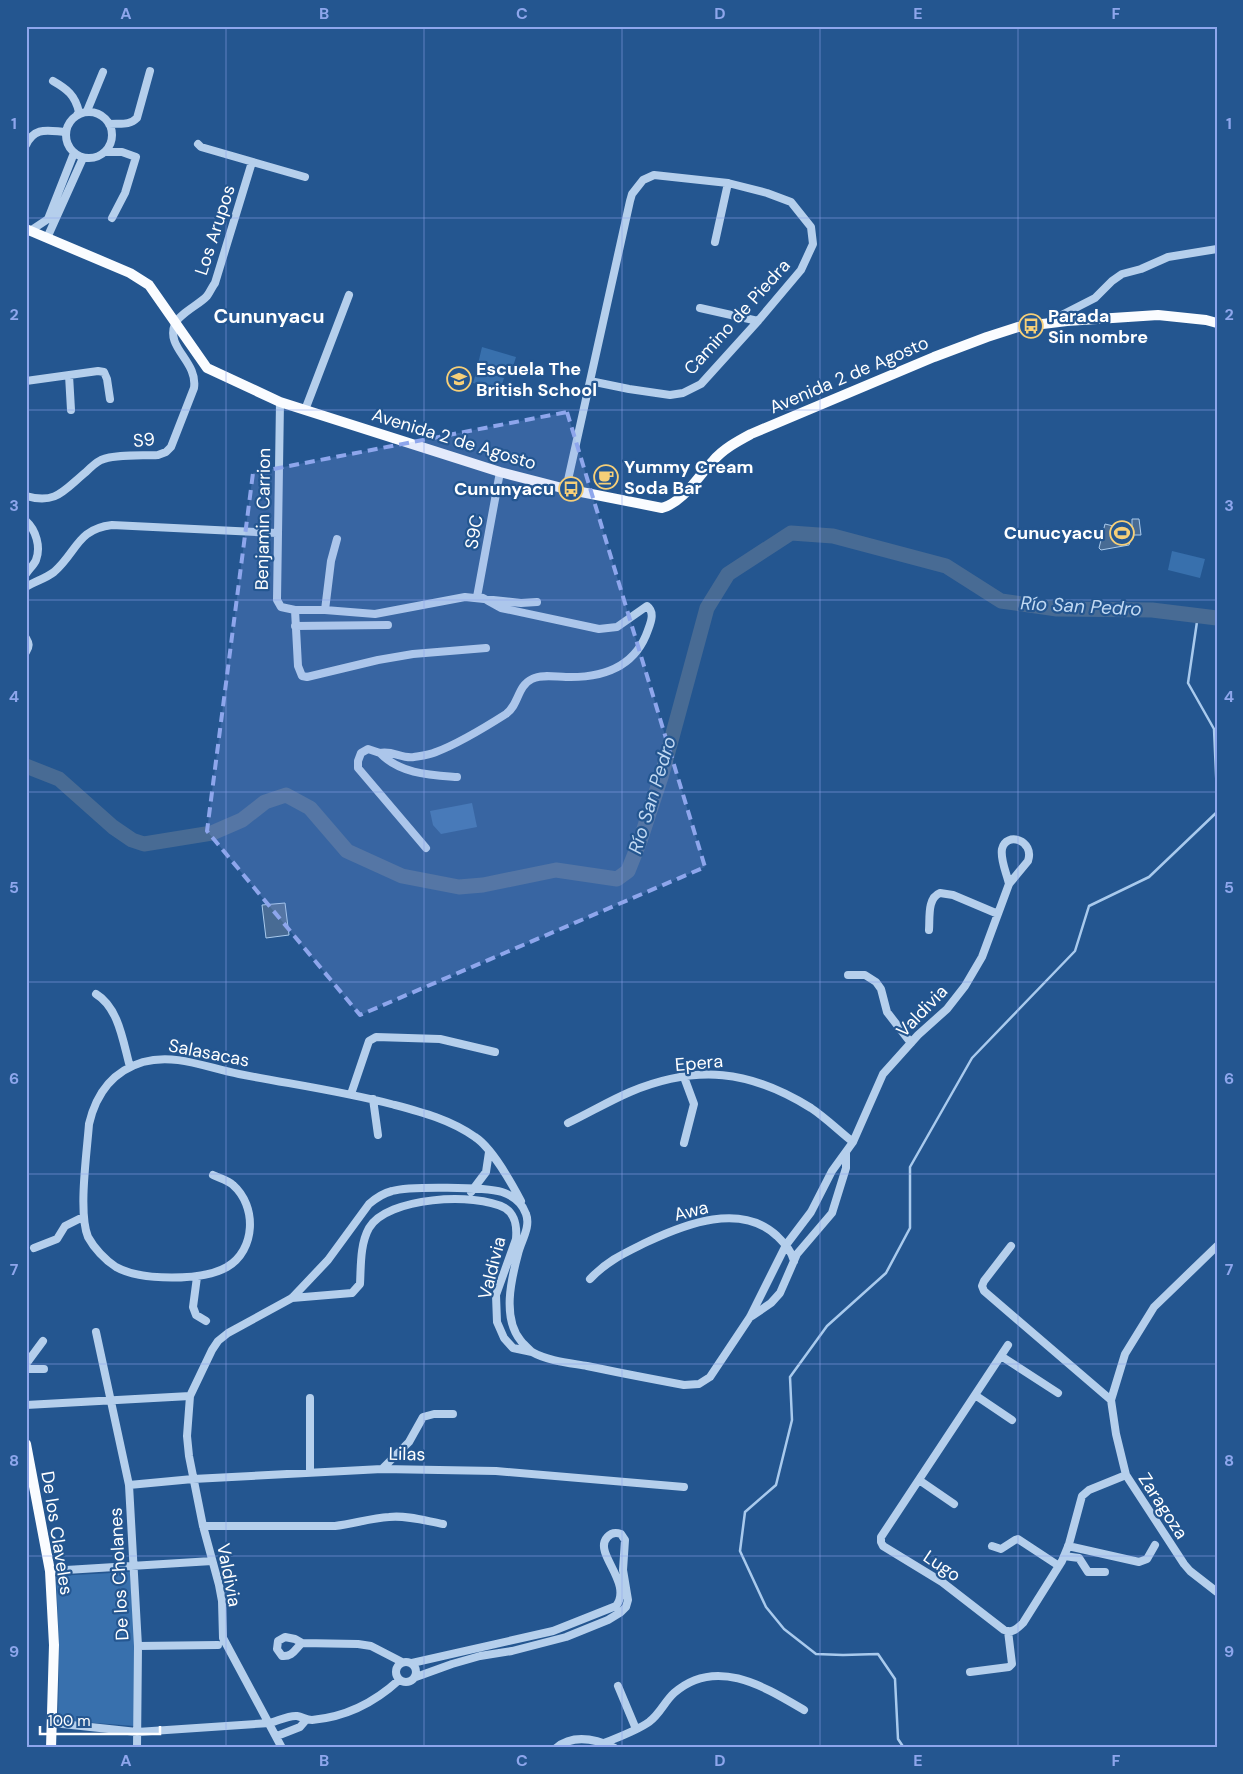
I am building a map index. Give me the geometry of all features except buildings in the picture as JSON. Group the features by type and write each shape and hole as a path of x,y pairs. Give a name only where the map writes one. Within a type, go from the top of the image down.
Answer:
{"main road":[{"name":"Avenida 2 de Agosto","path":"28,230 130,273 149,286 207,368 280,402 500,472 566,489 662,508 669,506 682,496 714,459 734,443 751,434 934,357 987,337 1018,327 1067,321 1158,315 1206,320 1217,324"},
{"name":"De los Claveles","path":"26,1444 50,1571 54,1645 51,1748"}],"street":[{"path":"87,111 103,72"},
{"path":"109,124 132,123 137,118 150,72"},
{"path":"53,81 66,88 73,95 79,112 77,115"},
{"path":"87,111 103,117 109,124 112,134 111,143 106,152 98,157 83,158 74,153 66,142 66,132 69,123 77,115 87,111"},
{"path":"26,145 30,137 39,131 66,132"},
{"path":"198,144 201,147 305,177"},
{"path":"106,152 122,152 136,157 125,193 112,218"},
{"path":"28,230 48,219 74,153"},
{"path":"47,238 83,158"},
{"name":"Los Arupos","path":"176,322 208,296 215,283 252,162"},
{"name":"Camino de Piedra","path":"566,489 590,381 632,194 643,180 654,175 728,183 767,193 792,202 812,227 813,244 801,270 701,384 683,393 670,395 590,381"},
{"path":"715,242 728,183"},
{"path":"1042,325 1090,301 1122,274 1142,269 1168,257 1217,249"},
{"path":"305,410 349,295"},
{"path":"700,308 758,321"},
{"name":"S9","path":"26,496 40,500 51,498 62,492 100,461 108,458 158,455 166,452 171,447 194,388 195,378 192,369 174,342 173,335 176,322"},
{"path":"26,381 98,371 104,372 110,399"},
{"path":"69,375 71,410"},
{"name":"Benjamin Carrion","path":"280,402 277,600 281,607 295,610"},
{"name":"S9C","path":"480,597 500,472"},
{"path":"26,521 34,528 37,538 36,560 26,574"},
{"path":"26,587 50,575 82,537 100,526 277,533"},
{"path":"325,610 331,561 337,539"},
{"path":"486,648 413,654 378,660 307,677 302,676 298,666 295,610 375,614 465,597 480,597 497,601 537,602"},
{"path":"380,753 386,752 412,757 434,753 456,743 511,710 524,684 535,677 584,677 609,673 622,665 635,653 647,633 652,613 647,606 617,627 599,629 501,608 480,597"},
{"path":"295,626 388,625"},
{"path":"26,638 29,643 29,648 26,652"},
{"path":"426,848 358,768 360,753 368,749 380,753 396,765 414,772 457,778"},
{"name":"Valdivia","path":"292,1298 352,1293 357,1289 360,1284 362,1246 368,1229 384,1212 399,1206 466,1199 505,1208 512,1215 517,1229 515,1252 496,1296 496,1322 504,1338 513,1348 556,1360 684,1385 700,1384 710,1377 750,1317 786,1245 811,1212 832,1171 846,1153 883,1074 911,1043 947,1009 965,986 982,957 1009,884 1028,861 1027,846 1020,840 1015,839 1007,841 1002,848 1009,884"},
{"path":"929,930 933,897 940,893 953,895 998,914"},
{"path":"848,975 865,975 876,982 881,989 887,1012 911,1043"},
{"path":"96,994 104,999 112,1012 130,1066"},
{"path":"351,1094 369,1041 376,1036 440,1039 495,1052"},
{"name":"Salasacas","path":"213,1175 232,1183 242,1194 249,1209 251,1221 249,1236 241,1254 229,1266 197,1277 174,1278 138,1274 118,1268 103,1257 89,1238 84,1217 89,1124 93,1108 110,1081 118,1073 130,1066 156,1059 176,1058 238,1074 373,1099 433,1115 455,1124 477,1138 489,1152 508,1178 521,1202 528,1219 527,1226 515,1252"},
{"name":"Epera","path":"568,1123 630,1092 658,1082 704,1074 721,1074 735,1075 768,1085 812,1109 852,1142"},
{"path":"684,1077 694,1104 684,1143"},
{"path":"373,1099 378,1135"},
{"path":"466,1199 486,1172 489,1152"},
{"name":"Valdivia","path":"750,1317 771,1303 780,1293 802,1248 832,1213 846,1168 846,1153"},
{"path":"26,1405 190,1396 218,1341 228,1333 292,1298 328,1260 369,1204 376,1198 392,1191 406,1189 474,1189 500,1191 521,1202"},
{"path":"34,1248 57,1239 65,1226 84,1217"},
{"name":"Awa","path":"590,1279 612,1258 667,1232 692,1223 713,1219 736,1219 761,1225 774,1233 786,1245 794,1261"},
{"path":"1011,1246 984,1281 982,1286 984,1291 1111,1400"},
{"name":"Zaragoza","path":"1217,1246 1154,1306 1125,1354 1111,1400 1116,1434 1126,1475 1184,1564 1217,1592"},
{"path":"515,1252 508,1304 510,1318 515,1332 532,1352"},
{"path":"197,1277 194,1307 196,1315 206,1321"},
{"name":"De los Cholanes","path":"96,1332 129,1485 138,1646 137,1748"},
{"path":"26,1364 43,1341"},
{"name":"Lugo","path":"1008,1345 882,1537 882,1544 942,1582 1008,1632"},
{"path":"1001,1356 1058,1393"},
{"path":"26,1368 44,1369"},
{"path":"975,1395 1012,1420"},
{"name":"Valdivia","path":"190,1396 187,1436 193,1479 222,1601 223,1638 282,1748"},
{"path":"310,1398 310,1472"},
{"path":"382,1469 409,1442 423,1417 434,1414 453,1414"},
{"name":"Lilas","path":"129,1485 193,1479 382,1469 496,1471 684,1487"},
{"path":"970,1672 1009,1667 1012,1664 1008,1632 1017,1629 1023,1623 1059,1566 1068,1546 1082,1496 1086,1492 1126,1475"},
{"path":"919,1480 954,1504"},
{"path":"203,1526 335,1526 350,1525 388,1516 443,1524"},
{"path":"302,1643 371,1646 402,1662 412,1663 553,1631 616,1606 619,1602 620,1588 605,1552 604,1545 610,1534 615,1532 621,1534 625,1540 623,1570 628,1600 626,1607 621,1612 608,1620 566,1637 512,1651 480,1656 452,1664 416,1677 408,1682 399,1680"},
{"path":"992,1546 1001,1549 1018,1539 1059,1566"},
{"path":"1068,1546 1139,1562 1146,1559 1155,1545"},
{"path":"1064,1556 1079,1558 1088,1572 1105,1572"},
{"path":"50,1571 212,1561"},
{"path":"138,1646 218,1645"},
{"path":"399,1680 396,1674 397,1667 402,1662"},
{"path":"412,1663 416,1667 416,1677"},
{"path":"604,1743 651,1721 674,1693 687,1684 700,1678 712,1676 727,1676 750,1682 771,1690 804,1710"},
{"path":"53,1723 138,1732 270,1724 298,1716 306,1720 340,1716 354,1711 386,1693 399,1680"},
{"path":"618,1686 636,1729"},
{"path":"277,1736 300,1727 306,1720"},
{"path":"556,1748 560,1744 574,1739 587,1739 615,1748"}],"highlighted area":[{"path":"567,412 705,867 360,1015 207,831 253,473"}],"shaded area":[{"path":"482,347 516,357 511,373 478,364"},
{"path":"477,370 504,378 500,391 473,383"},
{"name":"Cunucyacu","path":"1132,519 1139,519 1141,535 1129,535 1131,540 1129,545 1101,550 1099,548 1105,524 1130,530 1132,529"},
{"path":"1172,551 1205,559 1200,578 1168,570"},
{"path":"472,803 477,827 441,834 433,825 430,811"},
{"path":"285,903 289,935 266,938 262,905"},
{"path":"130,1572 135,1647 134,1726 58,1720 59,1645 56,1576"}],"waterway":[{"name":"Río San Pedro","path":"26,766 59,779 113,827 132,840 144,844 212,833 242,820 265,802 286,795 310,808 347,851 402,876 459,887 483,885 556,870 617,879 628,871 640,841 662,774 707,608 728,574 791,533 833,536 946,566 1001,601 1057,609 1152,610 1217,618"},
{"path":"1198,615 1188,683 1214,729 1217,795"},
{"path":"904,1748 898,1739 895,1679 878,1654 816,1654 784,1629 766,1607 740,1551 745,1512 776,1485 792,1420 790,1377 827,1326 886,1273 910,1228 910,1167 972,1058 1075,951 1089,906 1149,877 1217,812"}],"place":[{"name":"Parada Sin nombre","path":"1031,326"},
{"name":"Escuela The British School","path":"459,379"},
{"name":"Yummy Cream Soda Bar","path":"606,477"},
{"name":"Cununyacu","path":"571,489"},
{"name":"Cunucyacu","path":"1122,533"}],"district":[{"name":"Cununyacu","path":"269,316"}]}
